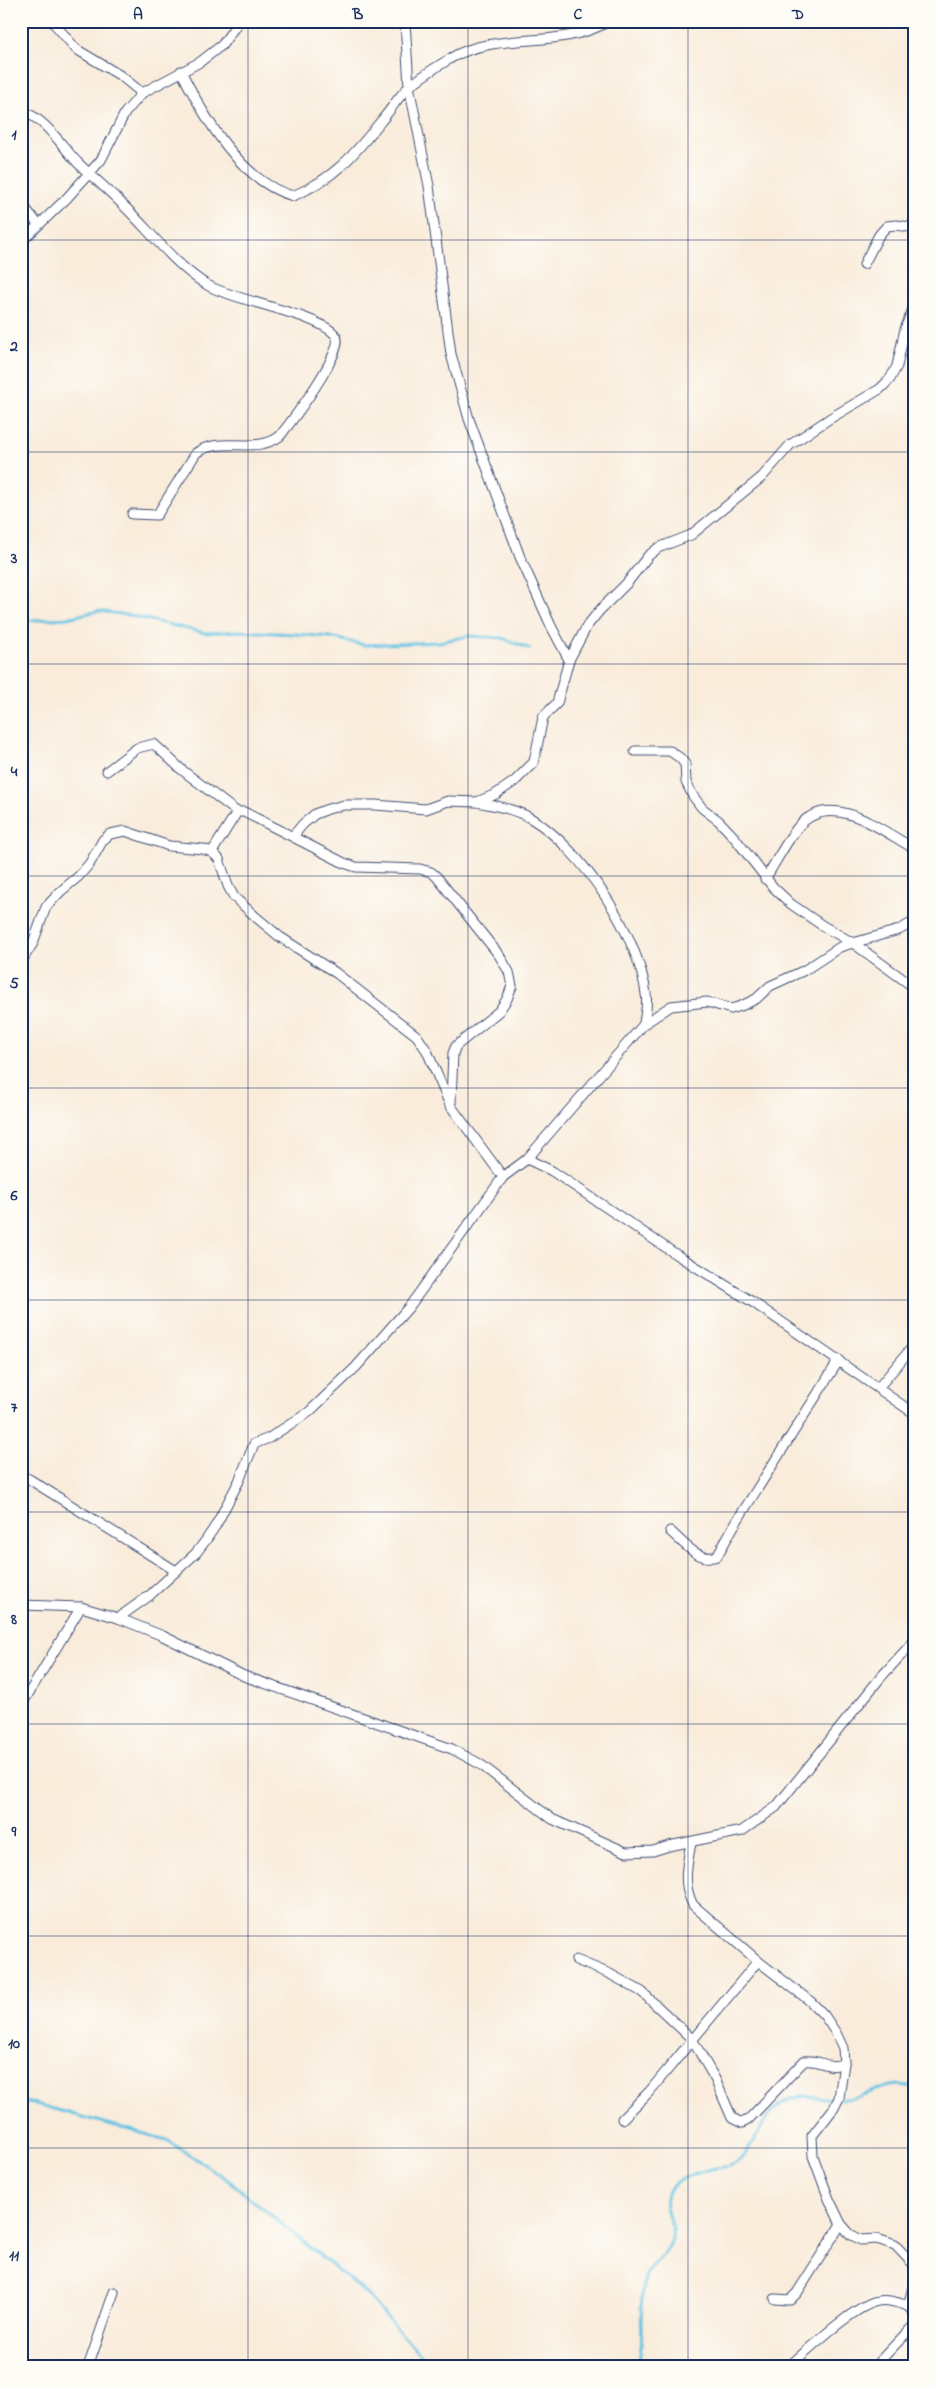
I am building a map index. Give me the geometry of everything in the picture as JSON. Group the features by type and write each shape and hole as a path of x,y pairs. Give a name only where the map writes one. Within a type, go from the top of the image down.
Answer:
{"street":[{"path":"52,21 76,50 121,76 142,93"},
{"path":"21,242 66,199 101,160 125,113 142,93 200,62 222,45 239,21"},
{"path":"405,21 409,86 417,133 425,161 448,338 459,385 520,557 551,626 569,660"},
{"path":"181,71 193,95 220,137 247,168 267,186 280,193 293,196 320,183 344,166 409,86 453,57 475,46 558,38 593,30 609,21"},
{"path":"21,111 28,113 53,135 183,266 209,286 243,300 306,319 328,329 336,336 338,341 335,353 321,376 280,436 273,442 221,446 201,450 196,453 157,515 132,514"},
{"path":"21,203 38,224"},
{"path":"864,264 879,235 887,226 896,225 915,228"},
{"path":"477,802 496,794 515,781 534,762 543,717 557,703 569,660 587,626 627,583 648,556 658,548 692,535 762,477 790,445 880,389 890,379 897,366 905,329 915,304"},
{"path":"107,771 137,748 154,744 182,770 237,812 244,812 294,836 344,864 356,867 420,869 431,872 436,876 499,955 509,972 512,986 507,1000 499,1011 456,1046 453,1053 454,1081 450,1105"},
{"path":"634,751 670,751 680,758 685,764 686,782 693,796 702,808 719,821 734,837 765,879 791,904 823,926 852,942 915,988"},
{"path":"294,836 302,824 314,814 344,805 391,805 426,809 448,801 477,802 518,813 532,819 572,852 621,923 640,966 647,1001 644,1024"},
{"path":"765,879 799,826 812,815 826,811 841,812 862,818 915,849"},
{"path":"212,852 237,812"},
{"path":"21,962 33,943 46,907 79,876 90,863 103,840 110,834 125,832 162,844 203,849 212,852 219,860 234,897 280,937 336,973 417,1036 427,1051 450,1105 503,1177"},
{"path":"118,1618 149,1596 196,1553 216,1525 239,1481 254,1444 269,1438 309,1412 356,1367 409,1306 503,1177 527,1159 644,1024 671,1006 706,1002 731,1009 741,1006 756,999 770,986 805,970 840,947 899,930 915,921"},
{"path":"527,1159 552,1171 839,1360 915,1414"},
{"path":"878,1388 915,1344"},
{"path":"670,1531 697,1554 711,1559 717,1556 735,1524 839,1360"},
{"path":"21,1480 24,1477 29,1479 176,1571"},
{"path":"21,1604 81,1607 118,1618 163,1636 244,1676 452,1749 480,1764 552,1819 626,1852 653,1851 742,1831 776,1806 881,1677 915,1640"},
{"path":"21,1706 81,1607"},
{"path":"691,1842 685,1880 687,1894 693,1905 758,1961 810,2001 824,2015 843,2048 844,2063 839,2098 834,2108 812,2136 813,2156 841,2224 850,2234 860,2240 877,2239 895,2245 915,2266"},
{"path":"576,1960 610,1974 642,1992 692,2039 715,2079 732,2118 742,2123 748,2120 804,2061 810,2060 831,2067 844,2063"},
{"path":"622,2119 649,2092 758,1961"},
{"path":"775,2299 790,2300 797,2293 841,2224"},
{"path":"908,2306 915,2280"},
{"path":"88,2367 114,2292"},
{"path":"788,2367 859,2309 878,2300 908,2306 915,2315"},
{"path":"874,2367 915,2324"}],"waterway":[{"path":"21,621 67,618 98,611 128,615 205,633 240,631 295,634 330,637 364,645 439,642 469,636 502,638 530,649"},
{"path":"636,2367 642,2338 641,2303 644,2281 646,2275 667,2250 672,2238 672,2227 666,2205 667,2194 670,2189 679,2181 691,2175 725,2167 741,2159 752,2145 771,2113 786,2101 805,2097 853,2098 899,2085 915,2088"},
{"path":"21,2100 167,2140 228,2180 367,2294 430,2367"}]}
